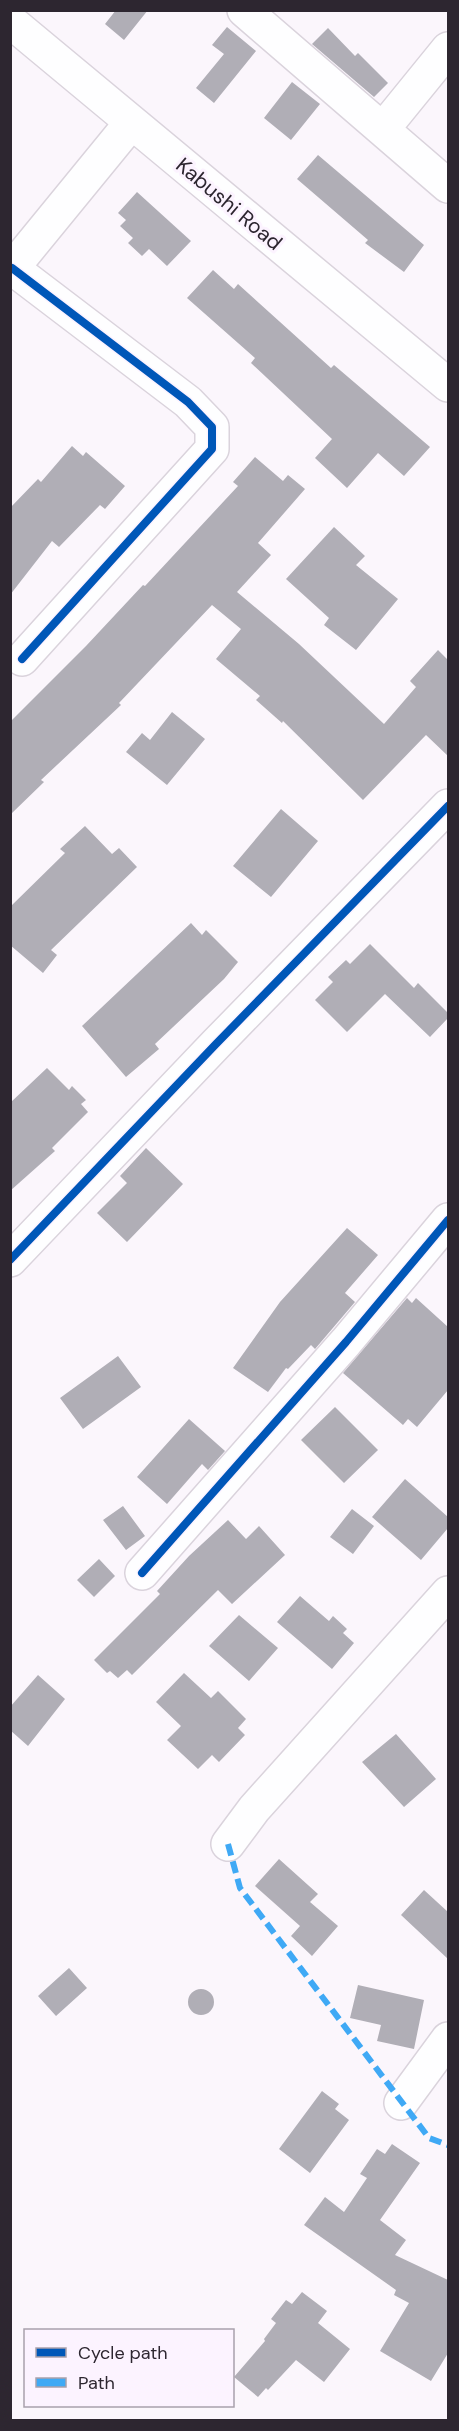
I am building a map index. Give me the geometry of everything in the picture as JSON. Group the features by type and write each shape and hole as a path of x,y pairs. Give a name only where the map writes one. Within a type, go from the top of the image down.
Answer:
{"street":[{"path":"244,10 448,186"},
{"name":"Kabushi Road","path":"10,21 448,385"},
{"path":"383,129 448,49"},
{"path":"22,659 212,449 212,427 188,402 11,269 131,123"},
{"path":"10,1260 448,806"},
{"path":"142,1573 346,1342 448,1220"},
{"path":"228,1844 254,1809 448,1593"},
{"path":"401,2103 448,2039"}],"building":[{"path":"116,10 148,10 124,40 105,24"},
{"path":"227,27 256,51 214,103 196,88 224,54 212,45"},
{"path":"328,28 355,56 358,53 388,83 374,97 312,44"},
{"path":"292,82 320,104 291,140 264,118"},
{"path":"318,155 424,245 404,272 365,243 368,240 297,179"},
{"path":"137,192 191,241 167,266 149,249 142,256 128,243 133,238 120,226 126,220 118,213"},
{"path":"213,270 234,289 238,284 331,368 334,365 430,447 404,476 378,453 347,488 315,458 332,439 251,363 255,358 187,298"},
{"path":"72,446 83,456 86,452 125,486 105,509 100,505 59,547 52,541 10,595 10,508 38,479 41,482"},
{"path":"255,457 283,481 288,475 305,489 258,543 271,555 237,592 299,644 384,724 416,687 410,681 438,650 448,660 448,756 426,735 363,800 283,721 282,723 256,700 260,696 216,659 241,629 212,605 119,703 121,705 41,780 44,782 10,815 10,722 143,585 145,586 238,486 233,482"},
{"path":"334,527 365,556 356,565 398,599 356,650 324,625 329,618 286,579"},
{"path":"172,712 205,739 167,785 126,752 142,733 150,740"},
{"path":"281,809 318,841 271,897 233,866"},
{"path":"85,826 112,854 119,848 137,867 51,950 57,955 43,973 10,945 10,907 65,853 60,849"},
{"path":"191,923 202,935 206,930 238,962 224,979 155,1044 159,1049 126,1077 82,1026"},
{"path":"370,944 414,988 418,983 448,1013 448,1018 430,1037 385,994 347,1032 315,1000 333,982 328,977 346,960 350,964"},
{"path":"47,1068 69,1090 72,1086 86,1100 81,1104 88,1112 52,1148 55,1151 10,1191 10,1103"},
{"path":"146,1148 183,1184 127,1242 97,1213 127,1183 120,1176"},
{"path":"347,1228 378,1255 345,1293 355,1302 315,1349 311,1345 288,1369 286,1368 268,1392 233,1368 280,1302"},
{"path":"407,1298 412,1303 416,1298 448,1327 448,1390 417,1427 408,1419 403,1425 343,1373"},
{"path":"118,1356 141,1387 83,1429 60,1398"},
{"path":"335,1407 378,1450 344,1483 301,1440"},
{"path":"189,1419 225,1451 208,1470 202,1464 167,1504 137,1477"},
{"path":"405,1479 448,1517 448,1528 421,1560 372,1517"},
{"path":"123,1506 145,1536 126,1550 103,1520"},
{"path":"352,1509 374,1526 353,1554 330,1537"},
{"path":"228,1520 246,1539 259,1526 285,1555 232,1604 218,1590 132,1675 127,1670 118,1678 110,1671 107,1673 94,1660 160,1594 157,1591 189,1556"},
{"path":"99,1559 115,1576 94,1597 77,1580"},
{"path":"300,1596 329,1621 333,1616 347,1629 343,1633 354,1643 332,1669 277,1622"},
{"path":"239,1615 278,1648 249,1681 209,1646"},
{"path":"184,1673 211,1698 218,1691 246,1719 238,1728 245,1735 219,1762 212,1755 198,1769 167,1740 181,1726 156,1702"},
{"path":"38,1675 65,1699 28,1746 10,1730 10,1707"},
{"path":"396,1734 436,1779 404,1807 362,1762"},
{"path":"279,1859 318,1894 310,1902 338,1926 312,1956 291,1936 300,1926 255,1886"},
{"path":"424,1890 448,1912 448,1959 401,1915"},
{"path":"69,1968 87,1988 56,2016 38,1996"},
{"path":"358,1985 424,2000 414,2049 377,2041 381,2025 350,2018"},
{"path":"201,1989 210,1993 214,2002 210,2011 201,2015 192,2011 188,2002 192,1993"},
{"path":"322,2091 339,2104 335,2109 349,2120 310,2173 279,2149"},
{"path":"392,2144 420,2163 380,2220 406,2240 395,2255 448,2280 448,2353 431,2381 380,2351 409,2303 394,2295 396,2290 304,2225 325,2197 344,2212 367,2178 360,2174 377,2149 385,2154"},
{"path":"302,2292 327,2311 318,2323 350,2349 324,2382 296,2360 268,2390 266,2388 258,2397 234,2377 265,2341 264,2339 276,2323 271,2319 286,2300 292,2304"}],"marked path":[{"path":"228,1844 240,1888 429,2138 448,2145"}],"cycle path":[{"path":"12,268 188,402 212,427 212,449 22,659"},
{"path":"10,1260 448,806"},
{"path":"142,1573 346,1342 448,1220"}]}
